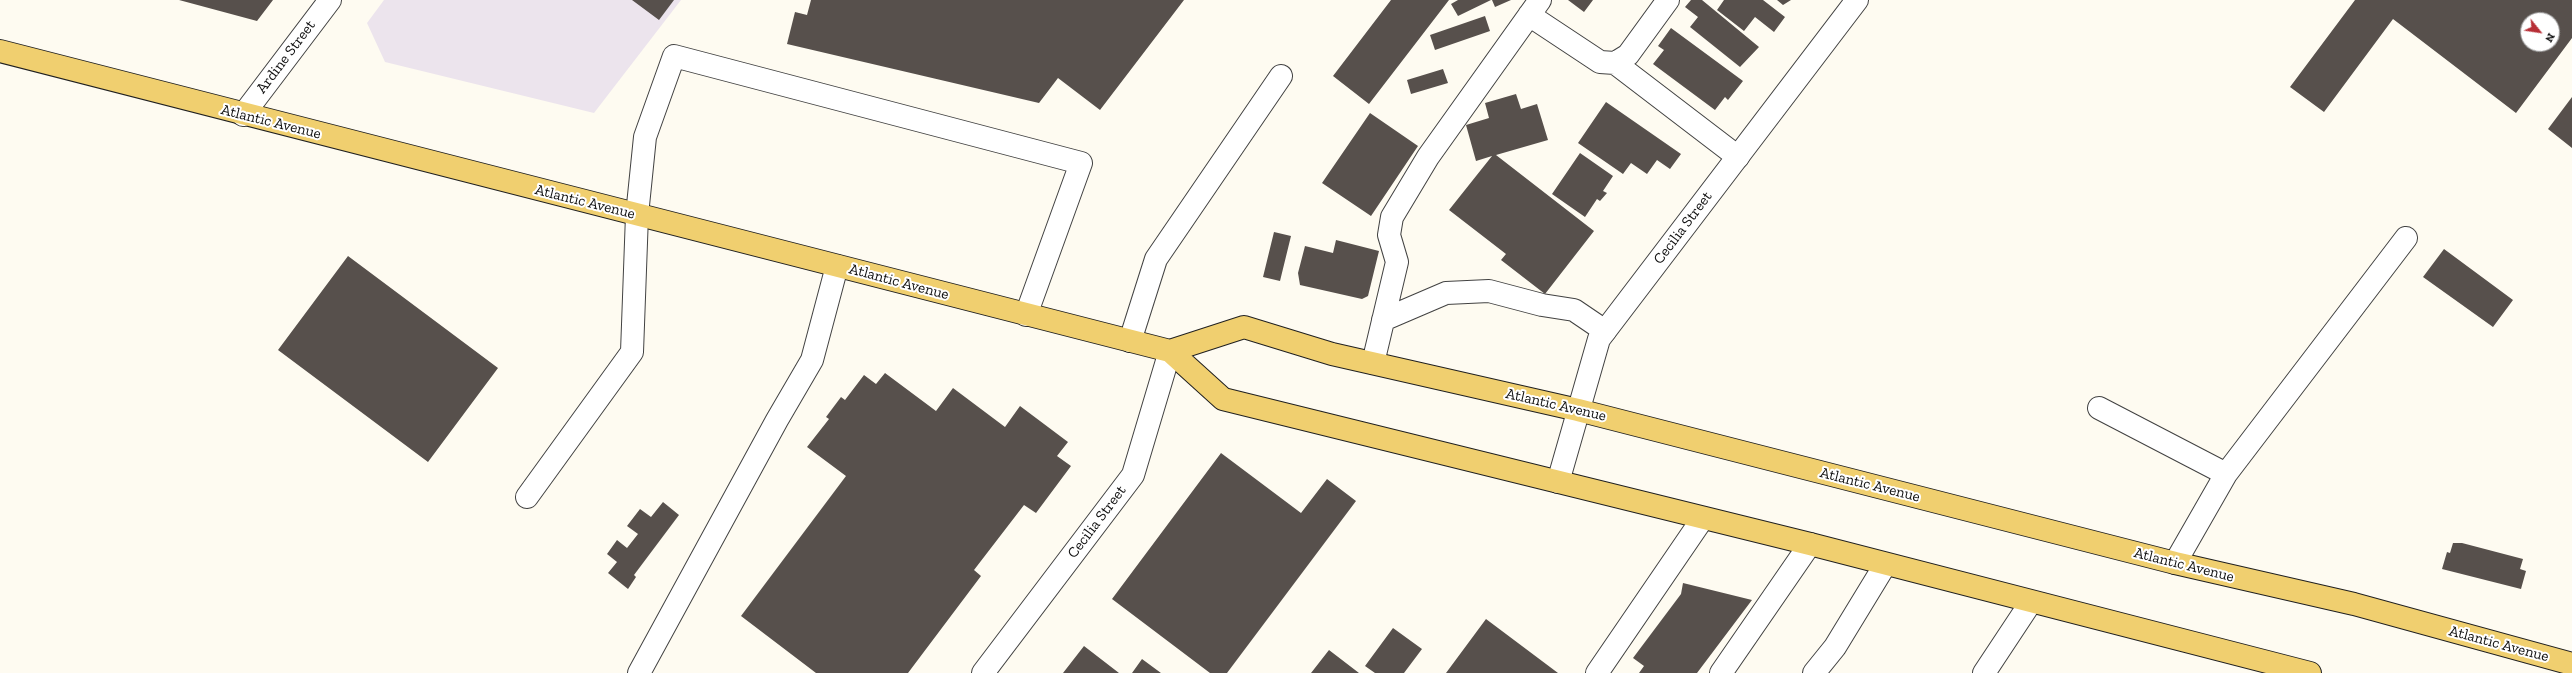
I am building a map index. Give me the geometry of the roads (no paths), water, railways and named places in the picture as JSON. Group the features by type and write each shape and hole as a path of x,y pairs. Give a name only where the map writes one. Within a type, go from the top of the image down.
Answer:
{"main road":[{"name":"Atlantic Avenue","path":"0,51 243,115 1170,351 1223,399 1810,544 1885,565 2310,673"},
{"name":"Atlantic Avenue","path":"1170,351 1244,327 1332,354 1578,410 2175,563 2354,604 2572,664"}],"street":[{"name":"Ardine Street","path":"243,115 330,0"},
{"path":"1614,63 1628,55 1668,0"},
{"name":"Cecilia Street","path":"1558,482 1599,340 1857,0"},
{"path":"1373,363 1397,262 1389,235 1392,217 1428,157 1534,7 1600,62 1614,63 1738,156"},
{"path":"527,497 632,352 637,215 646,130 674,56 1081,163 1026,315"},
{"path":"1130,341 1156,259 1281,76"},
{"path":"2175,563 2226,474 2406,238"},
{"path":"639,673 777,420 812,360 837,266"},
{"path":"1383,320 1446,292 1489,292 1542,305 1574,310 1605,331"},
{"name":"Cecilia Street","path":"983,673 1133,475 1170,351"},
{"path":"2099,408 2226,474"},
{"path":"1597,673 1703,518"},
{"path":"1721,673 1810,544"},
{"path":"1814,673 1835,647 1885,565"},
{"path":"1984,673 2031,602"}]}
